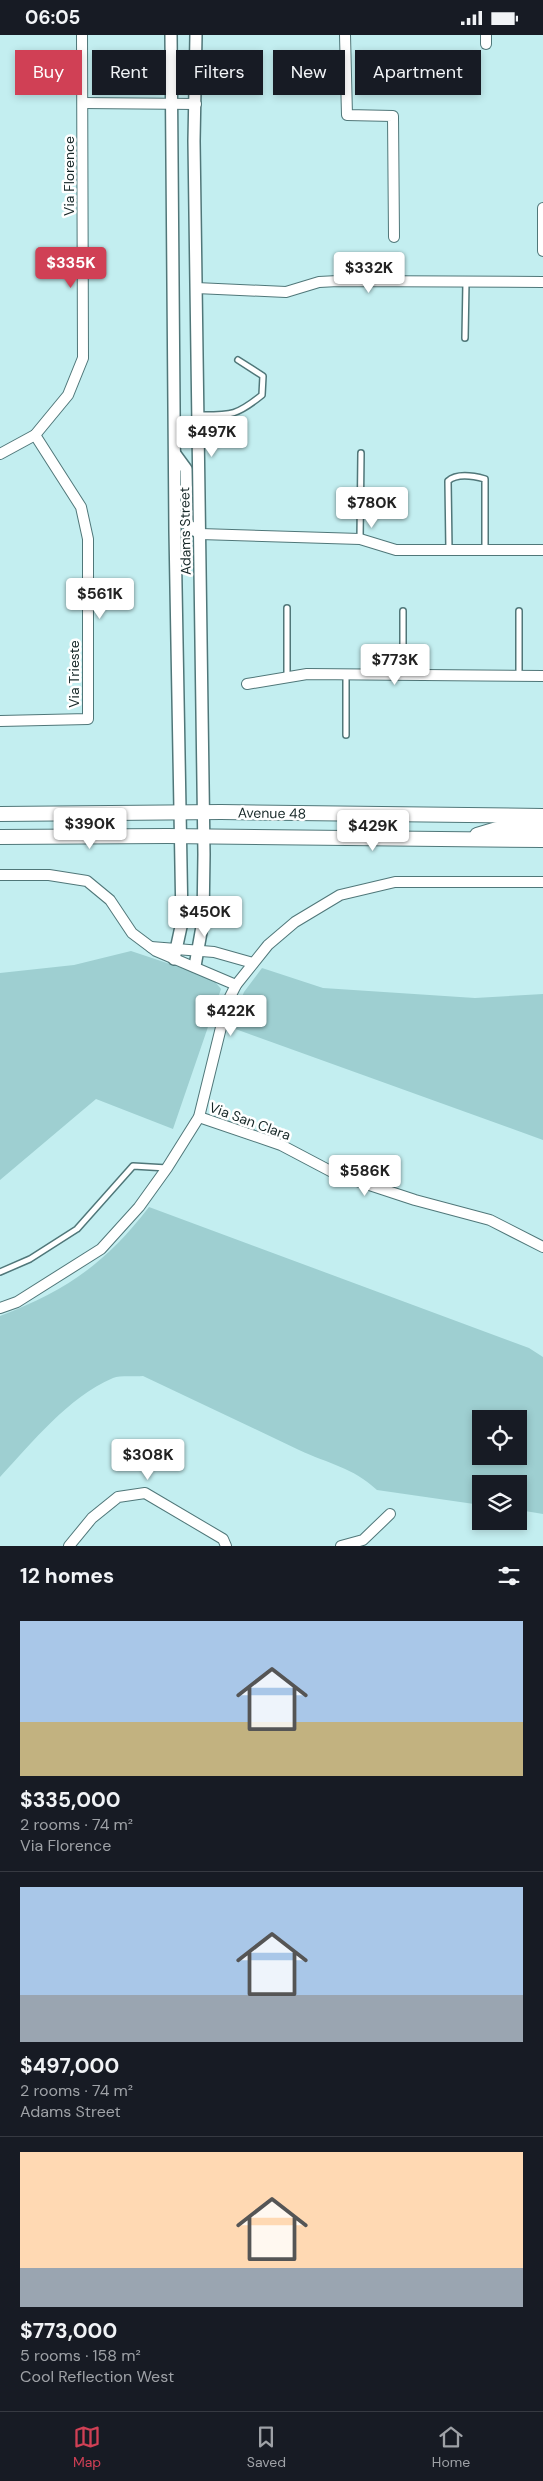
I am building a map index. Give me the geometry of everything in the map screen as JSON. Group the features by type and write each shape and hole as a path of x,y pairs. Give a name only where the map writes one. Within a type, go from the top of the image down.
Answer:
{"main road":[{"name":"Avenue 48","path":"0,813 203,812 543,816"},
{"path":"462,839 498,829 543,829"},
{"name":"Avenue 48","path":"0,837 204,836 543,840"}],"street":[{"name":"Via Florence","path":"0,454 35,435 68,395 83,358 82,35"},
{"name":"Adams Street","path":"171,35 179,812 182,921 175,953"},
{"name":"Adams Street","path":"194,966 203,921 204,836 196,289 196,35"},
{"path":"345,35 346,115 393,116 394,237"},
{"path":"83,103 196,104"},
{"path":"543,208 543,251"},
{"path":"196,289 286,292 319,283 338,281 543,282"},
{"name":"Via Trieste","path":"0,721 88,719 88,539 81,507 35,435"},
{"path":"175,454 186,469 187,524 200,534 360,539 396,550 543,550"},
{"path":"247,684 307,673 543,676"},
{"path":"0,875 49,875 87,881 110,900 132,933 150,947 175,953 194,966 236,985"},
{"path":"0,1307 17,1302 101,1249 139,1207 167,1169 199,1117 226,1003 236,985 268,945 295,922 340,895 395,882 543,882"},
{"path":"175,953 198,950 253,963"},
{"name":"Via San Clara","path":"199,1117 280,1145 336,1175 415,1200 490,1220 543,1247"},
{"path":"69,1546 92,1519 118,1497 145,1493 223,1539 226,1546"},
{"path":"341,1546 363,1540 390,1514"}],"lane":[{"path":"465,338 466,282"},
{"path":"198,415 228,415 242,411 262,395 263,377 238,360"},
{"path":"360,539 361,453"},
{"path":"449,550 448,481 452,478 476,476 485,479 485,550"},
{"path":"287,608 287,677"},
{"path":"403,611 403,674"},
{"path":"519,611 519,675"},
{"path":"346,674 346,735"},
{"path":"0,1272 30,1259 77,1229 133,1166 167,1169"}],"shaded area":[{"path":"131,951 212,978 221,989 173,1129 96,1099 0,1180 0,973 74,965"},
{"path":"262,968 323,988 475,998 543,994 543,1140 230,1027 244,992"},
{"path":"149,1207 529,1348 543,1357 543,1514 527,1511 527,1475 472,1475 472,1504 377,1490 368,1482 349,1471 299,1450 143,1376 113,1378 81,1397 52,1422 0,1477 0,1316 65,1285 100,1260 117,1244"}]}
